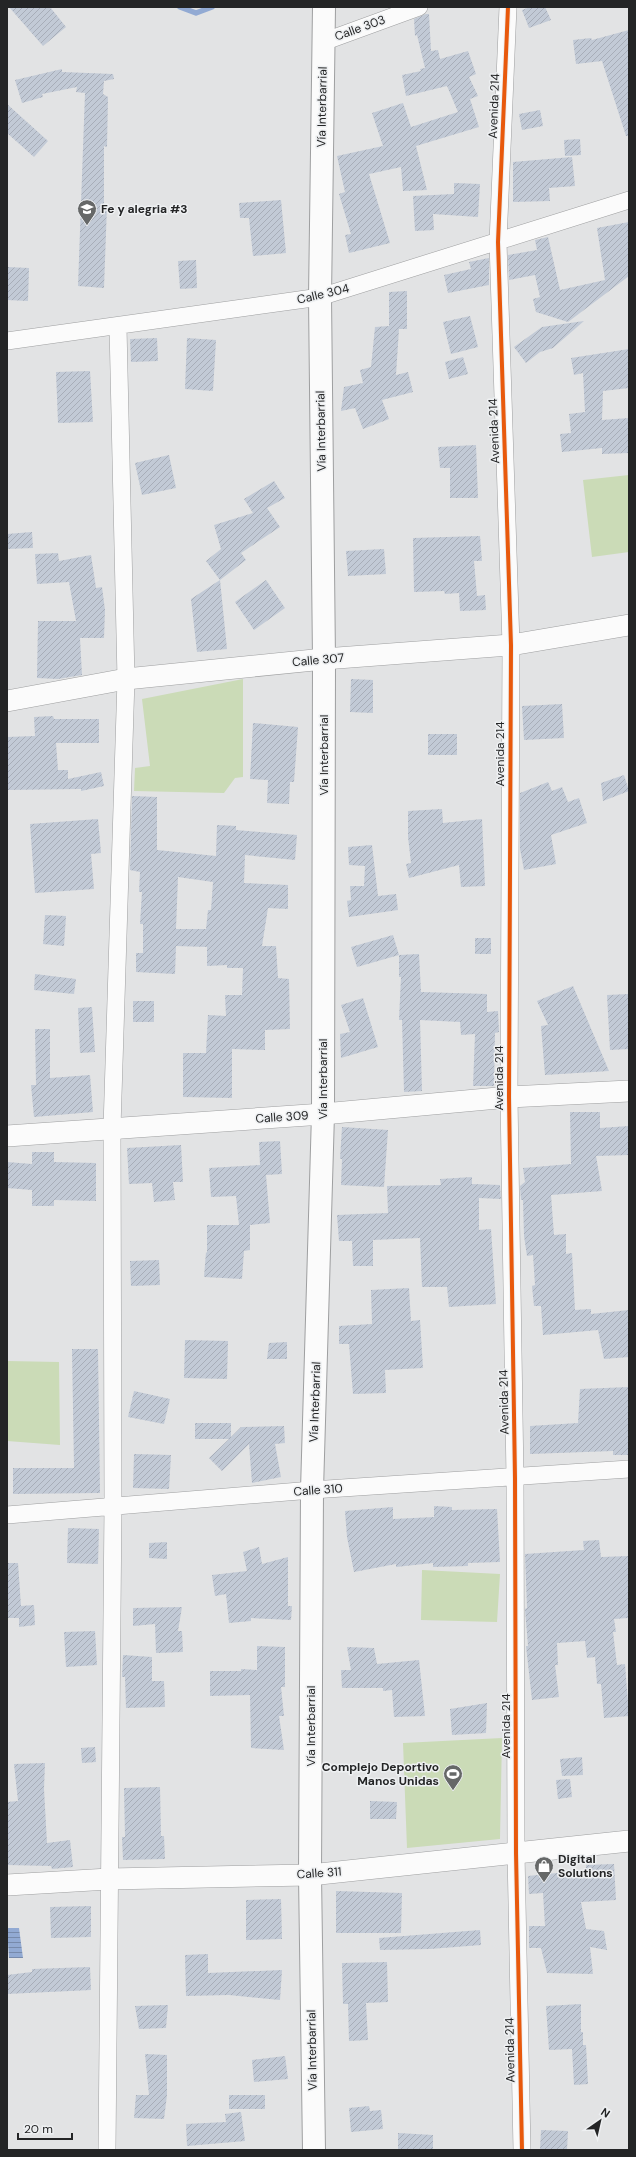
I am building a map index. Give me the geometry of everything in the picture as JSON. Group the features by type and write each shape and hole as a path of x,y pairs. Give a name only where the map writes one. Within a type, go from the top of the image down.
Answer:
{"main road":[{"name":"Vía Interbarrial","path":"314,2150 310,1875 312,1490 323,1114 324,659 320,297 324,7"}],"street":[{"name":"Calle 303","path":"323,42 419,7"},
{"name":"Avenida 214","path":"508,7 498,242 511,645 509,1097 515,1478 516,1853 522,2150"},
{"name":"Calle 304","path":"7,341 118,327 320,297 629,200"},
{"path":"107,2150 113,1506 112,1128 126,679 118,327"},
{"name":"Calle 307","path":"7,701 126,679 324,659 511,645 629,624"},
{"name":"Calle 309","path":"7,1136 323,1114 509,1097 629,1091"},
{"name":"Calle 310","path":"7,1515 312,1490 515,1478 629,1469"},
{"name":"Calle 311","path":"7,1884 310,1875 629,1840"}],"green space":[{"path":"629,475 629,552 592,557 583,480"},
{"path":"243,679 243,777 235,778 224,793 134,791 135,768 150,766 142,699"},
{"path":"7,1361 59,1362 60,1445 7,1441"},
{"path":"422,1570 500,1574 497,1622 421,1620"},
{"name":"Complejo Deportivo Manos Unidas","path":"502,1738 500,1839 407,1848 403,1743"}],"water":[{"path":"7,1928 19,1928 23,1958 9,1958"}],"building":[{"path":"9,7 50,7 66,27 43,46"},
{"path":"530,7 545,7 551,20 529,28 522,10"},
{"path":"429,14 431,51 438,50 440,59 468,51 476,74 469,77 478,96 470,99 479,127 416,146 427,190 403,191 401,167 369,174 390,243 349,253 345,235 351,234 339,194 345,192 337,156 383,146 372,113 403,103 411,127 458,112 447,86 406,96 402,75 421,71 420,69 425,68 417,35 415,36 414,19"},
{"path":"629,30 629,136 626,136 602,61 576,64 573,40 591,38 592,40"},
{"path":"62,69 62,72 113,74 114,79 104,81 103,94 108,97 107,147 104,146 104,206 107,206 104,288 78,286 85,93 76,92 77,87 42,94 43,97 22,103 15,80"},
{"path":"7,104 48,141 34,157 7,133"},
{"path":"540,110 543,126 522,130 519,114"},
{"path":"580,139 581,155 565,156 564,140"},
{"path":"572,157 575,186 549,188 550,201 513,202 513,162"},
{"path":"454,183 480,184 478,217 433,214 434,230 415,231 413,196 454,194"},
{"path":"281,200 286,253 253,256 249,218 240,218 239,203"},
{"path":"629,222 629,276 568,322 536,312 533,299 540,297 535,275 509,280 508,255 537,250 535,240 548,237 560,290 605,280 597,228"},
{"path":"489,258 489,285 448,293 444,275 471,269 469,262"},
{"path":"196,260 197,288 180,289 178,261"},
{"path":"7,267 29,268 28,301 7,300"},
{"path":"407,291 407,329 399,329 396,375 408,372 413,392 382,400 389,419 363,429 355,408 341,411 344,387 363,383 360,370 371,367 375,327 389,326 389,292"},
{"path":"470,316 478,347 451,354 443,322"},
{"path":"584,321 553,348 540,352 526,363 514,347 542,327"},
{"path":"157,338 158,361 131,362 130,339"},
{"path":"187,338 216,340 213,391 185,389"},
{"path":"629,349 629,388 603,391 602,420 629,418 629,453 602,454 602,448 562,452 560,434 571,433 569,414 585,412 583,373 574,375 571,358"},
{"path":"463,357 468,374 449,379 445,362"},
{"path":"90,371 93,422 58,423 56,372"},
{"path":"476,445 478,498 450,498 450,468 440,468 438,447"},
{"path":"169,455 176,488 142,495 135,463"},
{"path":"274,481 285,498 267,508 280,527 241,553 246,560 220,580 206,561 221,549 214,525 253,513 244,499"},
{"path":"32,532 33,548 7,549 7,534"},
{"path":"480,536 482,561 474,561 477,596 485,595 486,610 460,611 459,593 445,594 444,591 414,592 413,538"},
{"path":"384,549 386,574 348,576 346,551"},
{"path":"58,553 59,561 91,555 96,588 102,587 105,610 104,638 80,638 82,675 58,679 37,678 38,621 76,621 69,582 37,584 35,554"},
{"path":"220,580 227,649 197,652 191,599"},
{"path":"266,580 285,608 254,630 235,602"},
{"path":"351,679 373,680 373,713 350,712"},
{"path":"562,704 564,738 524,740 522,706"},
{"path":"53,716 54,719 99,719 99,743 56,743 58,770 68,770 68,779 101,772 104,786 81,791 81,789 7,790 7,737 35,736 34,717"},
{"path":"253,723 298,727 294,782 290,782 289,804 267,803 268,780 250,779"},
{"path":"428,734 457,734 457,755 428,755"},
{"path":"624,775 629,791 603,801 601,783"},
{"path":"548,782 552,791 562,787 568,802 579,798 587,823 551,835 556,864 524,870 520,849 520,793"},
{"path":"132,796 157,797 157,850 216,856 217,825 236,826 236,830 297,835 295,860 245,855 244,883 288,885 288,909 268,908 262,946 276,946 278,978 289,979 290,1029 265,1030 265,1050 232,1049 232,1098 183,1097 183,1053 206,1053 208,1015 226,1016 225,995 242,995 243,968 227,968 227,965 207,966 207,947 176,946 175,974 136,972 136,953 143,953 143,924 140,924 142,892 139,892 140,872 130,870","holes":["178,877 213,882 211,910 208,910 206,929 176,929"]},
{"path":"442,809 443,823 482,819 485,886 461,887 459,865 409,878 406,864 411,863 408,837 408,811"},
{"path":"98,819 101,853 91,854 94,889 35,893 30,824"},
{"path":"372,845 378,896 396,894 398,910 349,917 347,901 351,900 350,886 364,886 365,866 349,865 348,847"},
{"path":"45,915 66,916 64,946 43,944"},
{"path":"393,935 399,955 357,967 351,947"},
{"path":"475,938 491,938 491,954 475,954"},
{"path":"419,954 421,992 487,994 487,1012 498,1011 499,1032 495,1033 494,1086 473,1086 475,1034 461,1035 460,1022 420,1020 422,1091 404,1092 402,1020 399,1020 401,977 399,977 399,955"},
{"path":"35,974 76,979 74,994 34,990"},
{"path":"573,986 609,1071 545,1075 541,1026 548,1025 537,1001"},
{"path":"629,994 629,1049 610,1050 607,995"},
{"path":"363,998 378,1047 341,1058 340,1034 350,1032 341,1005"},
{"path":"133,1001 154,1001 154,1022 133,1022"},
{"path":"92,1007 95,1052 80,1053 78,1008"},
{"path":"35,1029 50,1029 50,1078 90,1075 93,1112 34,1117 31,1085 36,1085"},
{"path":"570,1112 600,1112 600,1128 629,1126 629,1155 596,1156 602,1191 551,1195 554,1235 566,1234 566,1254 572,1253 575,1310 591,1309 591,1314 629,1310 629,1357 604,1359 598,1330 543,1335 541,1306 534,1306 532,1286 535,1285 533,1255 527,1256 524,1236 523,1200 521,1200 520,1186 525,1182 523,1168 571,1164"},
{"path":"342,1127 388,1130 384,1187 341,1185 342,1159 340,1159"},
{"path":"280,1141 282,1174 266,1175 270,1223 250,1225 250,1250 244,1251 242,1279 204,1277 206,1252 207,1253 207,1225 239,1225 236,1196 211,1197 209,1168 260,1165 259,1142"},
{"path":"181,1145 183,1182 173,1182 175,1200 154,1202 152,1183 129,1184 127,1148"},
{"path":"32,1152 54,1152 54,1162 96,1163 96,1201 54,1200 54,1206 32,1206 32,1190 7,1188 7,1162 32,1164"},
{"path":"472,1177 472,1184 500,1185 501,1199 479,1198 479,1230 491,1229 496,1304 449,1307 447,1287 422,1287 420,1238 373,1240 373,1266 353,1266 352,1241 339,1241 337,1215 388,1213 387,1186 441,1185 440,1179"},
{"path":"159,1260 160,1285 131,1286 130,1261"},
{"path":"409,1288 411,1321 420,1320 423,1368 385,1370 386,1393 353,1394 349,1344 339,1344 339,1326 372,1324 371,1290"},
{"path":"185,1340 228,1341 227,1379 184,1378"},
{"path":"287,1342 287,1359 267,1359 269,1343"},
{"path":"72,1349 98,1349 100,1493 13,1494 13,1468 74,1468"},
{"path":"629,1387 629,1455 613,1455 613,1451 530,1454 530,1426 578,1423 580,1389"},
{"path":"134,1391 170,1399 164,1424 128,1417"},
{"path":"195,1423 231,1423 231,1437 241,1427 284,1426 285,1443 275,1444 281,1477 252,1483 249,1444 222,1471 209,1458 229,1439 195,1439"},
{"path":"134,1454 171,1455 169,1489 133,1488"},
{"path":"434,1506 452,1507 452,1510 497,1509 500,1562 468,1563 468,1566 433,1567 433,1563 396,1567 396,1564 354,1572 347,1537 345,1511 393,1507 393,1519 434,1517"},
{"path":"68,1528 99,1529 98,1564 67,1563"},
{"path":"599,1540 601,1557 629,1556 628,1618 614,1619 616,1632 613,1632 617,1665 625,1664 629,1716 604,1718 601,1684 597,1684 595,1657 587,1658 585,1641 557,1643 558,1665 555,1665 559,1697 532,1700 526,1646 528,1646 525,1609 527,1608 525,1554 584,1550 583,1541"},
{"path":"167,1542 167,1559 149,1558 149,1543"},
{"path":"259,1547 262,1564 288,1557 288,1606 292,1606 291,1620 251,1618 251,1621 229,1623 226,1594 215,1596 212,1575 247,1571 243,1552"},
{"path":"7,1563 18,1563 21,1606 34,1605 35,1625 19,1627 19,1618 7,1618"},
{"path":"182,1607 178,1631 182,1631 183,1652 156,1653 155,1624 133,1626 133,1608"},
{"path":"95,1631 97,1665 66,1667 64,1632"},
{"path":"257,1646 285,1647 285,1687 281,1687 284,1716 279,1716 284,1750 251,1748 250,1695 210,1696 210,1671 241,1671 241,1669 257,1670"},
{"path":"347,1647 374,1648 377,1664 419,1660 425,1716 394,1717 392,1690 383,1691 383,1688 342,1688 341,1670 351,1670"},
{"path":"123,1655 152,1657 152,1681 164,1681 165,1707 126,1708 125,1677 122,1677"},
{"path":"487,1703 486,1733 452,1735 450,1709"},
{"path":"95,1747 96,1762 82,1763 81,1748"},
{"path":"582,1757 583,1775 562,1776 560,1759"},
{"path":"45,1763 44,1789 47,1843 70,1840 73,1867 52,1869 51,1866 7,1865 7,1802 18,1801 14,1764"},
{"path":"570,1779 572,1797 558,1799 556,1780"},
{"path":"160,1787 161,1836 164,1836 165,1859 123,1860 122,1837 125,1837 124,1788"},
{"path":"370,1801 397,1802 396,1819 370,1819"},
{"path":"614,1864 616,1900 581,1902 586,1929 604,1931 607,1950 590,1947 593,1974 547,1973 541,1948 529,1948 529,1926 545,1926 543,1893 529,1894 528,1876 586,1870 586,1865"},
{"path":"336,1891 402,1893 401,1933 336,1933"},
{"path":"281,1899 282,1939 246,1940 246,1900"},
{"path":"91,1906 91,1937 51,1938 50,1907"},
{"path":"480,1930 481,1945 430,1949 380,1950 379,1938"},
{"path":"208,1954 208,1973 282,1970 280,2000 229,1995 186,1996 185,1955"},
{"path":"387,1962 388,2002 366,2003 368,2040 349,2041 348,2004 343,2004 342,1963"},
{"path":"90,1967 91,1990 7,1994 7,1975 32,1972 32,1969"},
{"path":"581,2004 581,2032 583,2032 583,2045 586,2045 588,2084 574,2085 572,2049 549,2050 546,2006"},
{"path":"168,2005 166,2028 139,2029 135,2006"},
{"path":"145,2054 167,2055 167,2095 164,2119 134,2118 136,2095 149,2095"},
{"path":"285,2056 288,2079 254,2082 252,2060"},
{"path":"229,2095 265,2095 265,2109 229,2109"},
{"path":"369,2106 370,2111 381,2110 383,2129 351,2132 349,2108"},
{"path":"241,2112 245,2141 187,2146 186,2124 226,2122 225,2114"},
{"path":"541,2130 568,2131 567,2150 540,2150"},
{"path":"398,2133 433,2135 433,2150 398,2150"}],"waterway":[{"path":"180,7 196,13 212,7"}],"cycle path":[{"path":"508,7 498,242 511,645 509,1097 515,1478 516,1853 522,2150"}],"place":[{"name":"Fe y alegria #3","path":"87,226"},
{"name":"Complejo Deportivo Manos Unidas","path":"453,1791"},
{"name":"Digital Solutions","path":"544,1883"}]}
